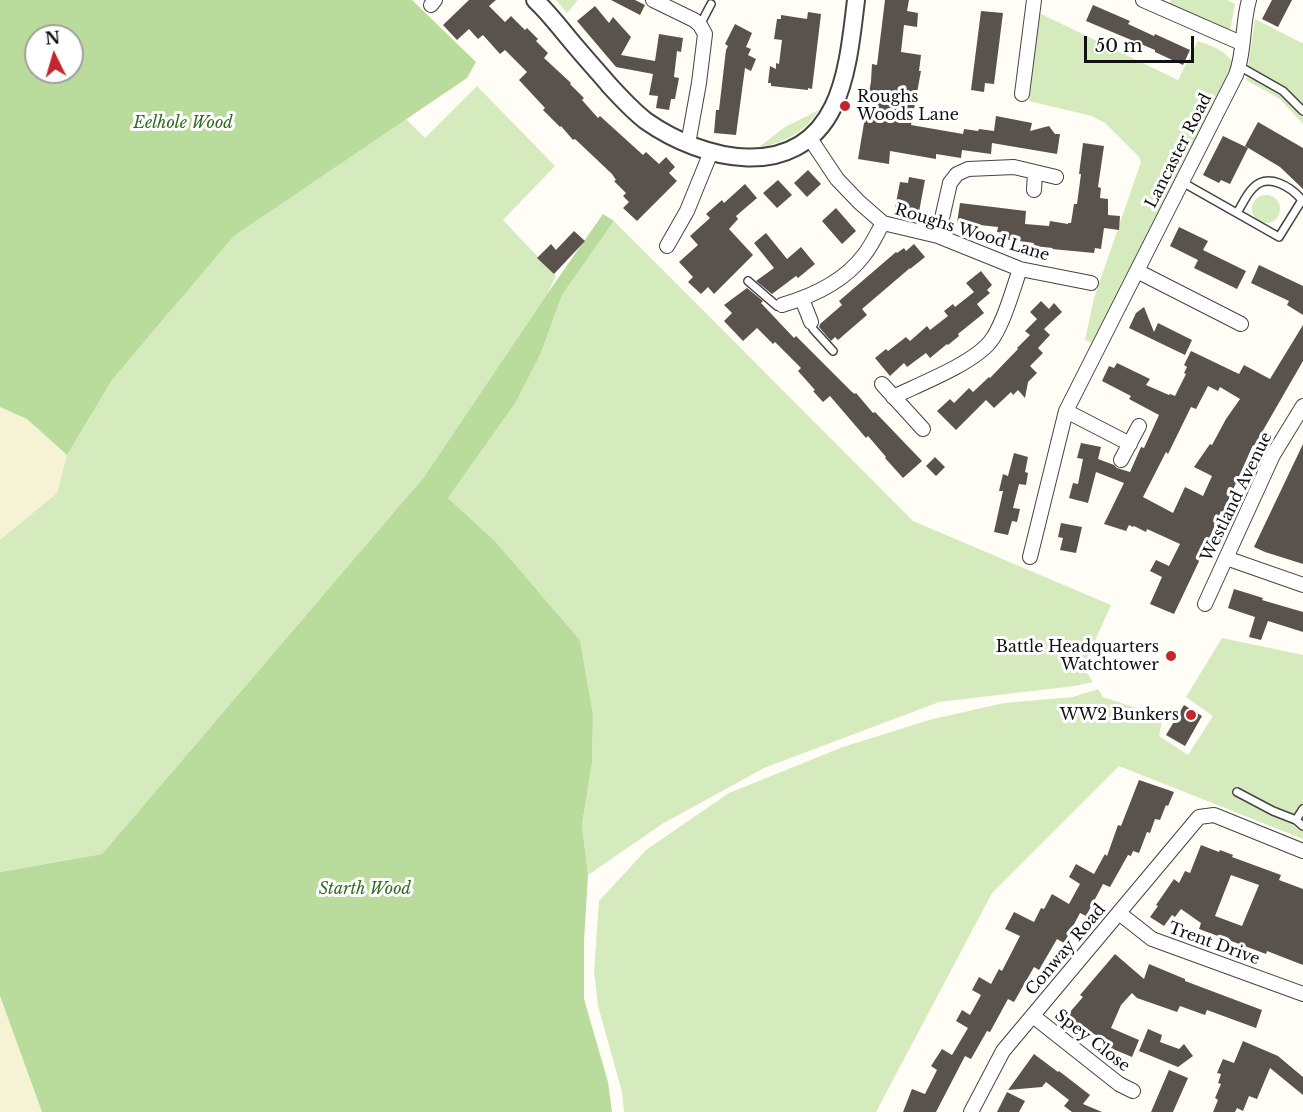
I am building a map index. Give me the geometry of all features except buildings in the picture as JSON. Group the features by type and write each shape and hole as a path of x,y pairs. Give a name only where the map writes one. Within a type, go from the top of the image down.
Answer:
{"street":[{"path":"535,0 622,99 646,120 688,144 729,157 747,158 765,157 796,146 822,125 832,109 844,79 856,0"},
{"path":"653,0 700,25 705,34 688,144"},
{"path":"1022,94 1034,0"},
{"path":"1143,0 1242,43"},
{"name":"Lancaster Road","path":"1030,557 1066,411 1236,75 1249,0"},
{"name":"Roughs Wood Lane","path":"809,137 837,179 883,223 938,236 1020,268 1091,283"},
{"path":"667,246 687,211 711,152"},
{"path":"938,236 950,183 957,174 968,169 1014,167 1056,177"},
{"path":"1034,190 1035,172"},
{"path":"782,305 802,299 839,280 865,254 883,223"},
{"path":"893,397 966,362 990,342 998,330 1020,268"},
{"path":"1137,271 1241,324"},
{"path":"802,299 811,322"},
{"path":"882,384 923,429"},
{"name":"Westland Avenue","path":"1205,604 1273,455 1303,406"},
{"path":"1066,411 1130,444"},
{"path":"1121,460 1139,426"},
{"path":"1226,558 1303,585"},
{"name":"Conway Road","path":"971,1112 1003,1051 1199,817 1214,815 1303,851"},
{"name":"Trent Drive","path":"1119,913 1152,939 1303,994"},
{"name":"Spey Close","path":"1033,1016 1119,1084 1133,1091"}],"lane":[{"path":"700,25 711,4"},
{"path":"1239,66 1283,91 1303,111"},
{"path":"1182,182 1279,237 1302,200 1294,190 1277,182 1262,182 1252,188 1237,213"},
{"path":"748,280 777,306 782,305"},
{"path":"811,322 813,329 833,351"},
{"path":"1237,792 1296,820 1303,826"},
{"path":"1296,820 1303,809"}],"shaded area":[{"path":"0,407 27,419 67,455 57,493 0,540"},
{"path":"0,996 42,1112 0,1112"}],"green space":[{"name":"Eelhole Wood","path":"0,0 412,0 476,62 467,78 234,236 112,380 67,455 27,419 0,407"},
{"path":"556,0 578,0 567,13"},
{"path":"1171,0 1227,0 1235,4 1230,31 1167,8"},
{"path":"1039,13 1178,80 1198,41 1223,52 1233,64 1092,343 1085,340 1094,298 1141,162 1139,157 1105,123 1092,116 1029,101"},
{"path":"1255,19 1303,42 1303,124 1280,99 1246,80"},
{"path":"477,86 555,166 503,220 556,276 547,294 424,477 102,854 0,872 0,540 57,493 67,455 112,380 234,236 406,119 425,138"},
{"path":"819,110 806,126 793,136 758,148 785,127"},
{"path":"1266,195 1276,199 1280,209 1276,219 1266,223 1256,219 1252,209 1256,199"},
{"name":"Starth Wood","path":"603,214 614,221 562,295 541,353 516,402 448,498 495,541 580,640 593,714 592,763 582,825 588,875 584,941 584,999 608,1082 612,1112 42,1112 0,996 0,872 102,854 424,477"},
{"path":"614,221 913,521 1111,605 1083,667 1093,682 939,702 764,768 662,824 588,875 582,825 592,763 593,714 580,640 495,541 448,498 516,402 541,353 562,295"},
{"path":"1222,638 1303,655 1303,839 1119,766 992,893 876,1112 624,1112 622,1092 598,1006 594,971 599,901 646,850 729,793 843,747 929,720 1004,703 1073,697 1098,689 1103,697 1163,717 1159,736 1188,755 1213,716 1186,697"}],"place":[{"name":"Roughs Woods Lane","path":"845,106"},
{"name":"Battle Headquarters Watchtower","path":"1171,656"},
{"name":"WW2 Bunkers","path":"1191,715"}]}
